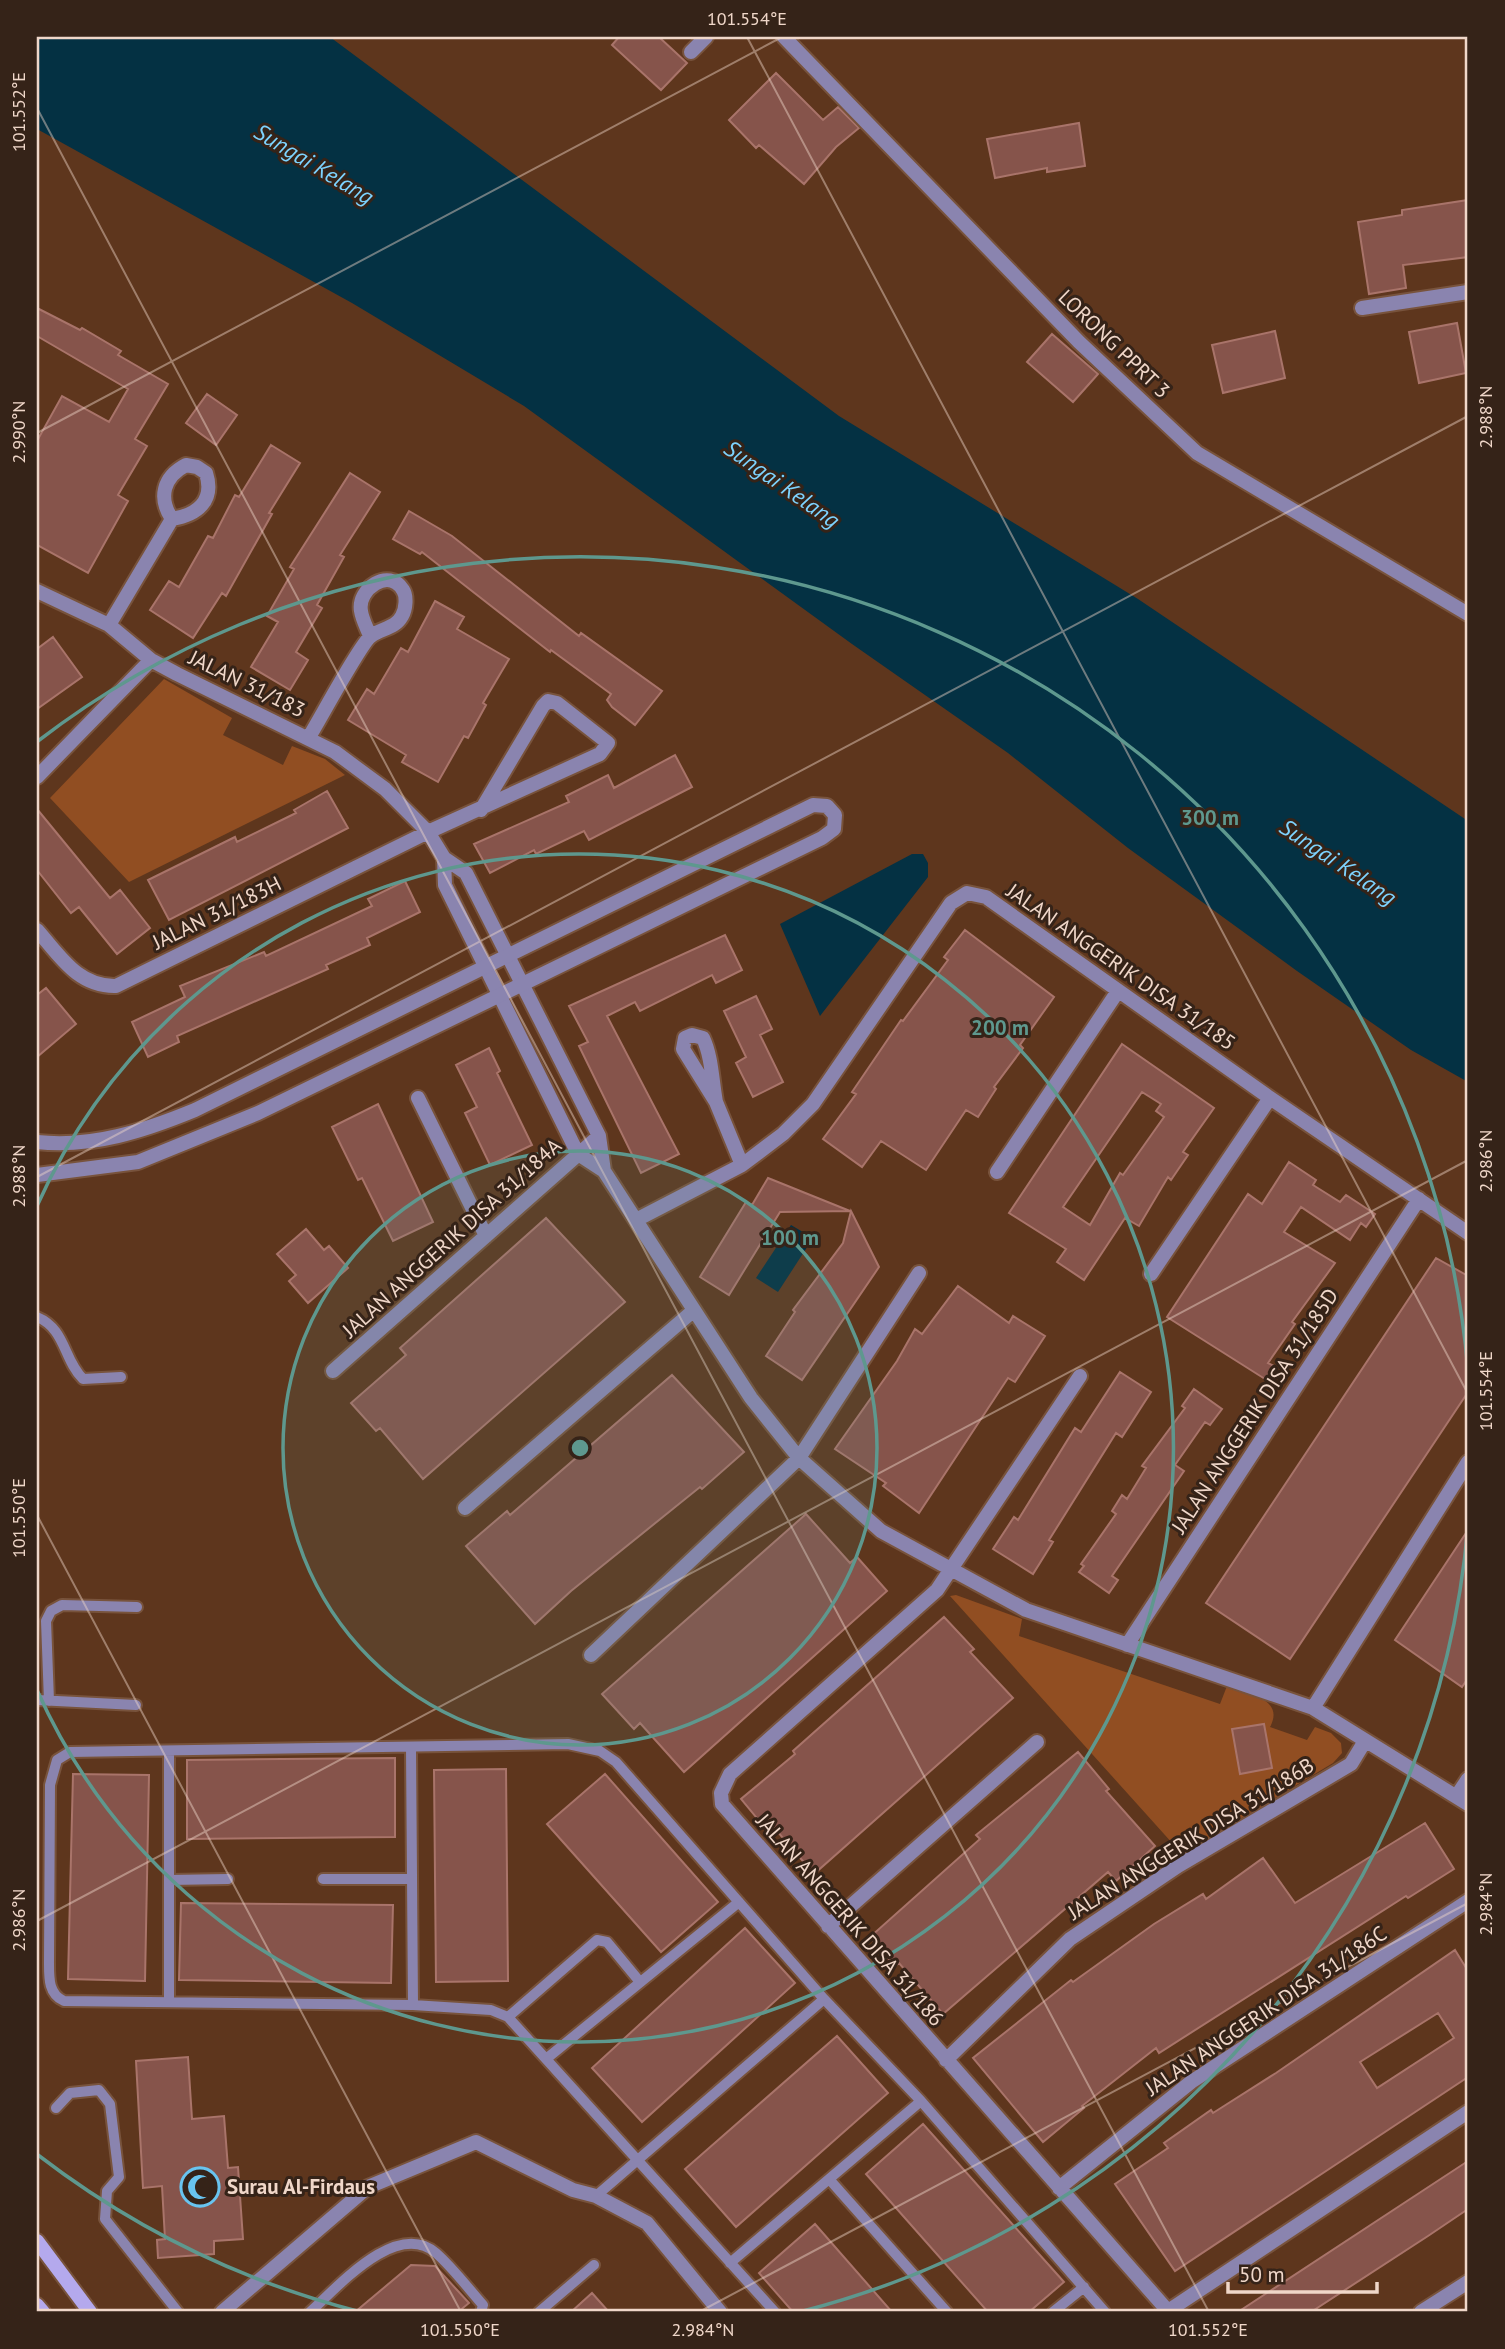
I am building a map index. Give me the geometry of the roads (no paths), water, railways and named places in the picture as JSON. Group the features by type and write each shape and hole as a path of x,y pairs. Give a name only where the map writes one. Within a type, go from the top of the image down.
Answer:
{"main road":[{"path":"37,2241 90,2312"},
{"path":"37,2305 43,2312"}],"street":[{"path":"691,52 706,37"},
{"name":"LORONG PPRT 3","path":"784,37 1079,342 1197,453 1468,614"},
{"path":"1362,307 1468,292"},
{"path":"109,625 172,519"},
{"name":"JALAN 31/183","path":"37,591 109,625 151,660 309,737 385,789 428,832 444,858"},
{"path":"309,737 370,636"},
{"path":"37,777 151,660"},
{"name":"JALAN 31/183H","path":"37,930 79,976 101,986 116,986 428,832 481,810 600,754 608,743 557,702 548,701 481,810"},
{"path":"37,1142 102,1140 154,1127 195,1110 813,805 827,806 835,815 834,829 822,838 258,1113 138,1162 37,1175"},
{"path":"444,858 466,873 480,899 599,1136 604,1171"},
{"path":"444,858 444,885 578,1154 604,1171 751,1398 799,1458 881,1531 1026,1610 1313,1708 1463,1799 1468,1779"},
{"name":"JALAN ANGGERIK DISA 31/185","path":"636,1220 742,1165 783,1134 813,1104 958,897 967,893 986,897 1270,1098 1468,1233"},
{"path":"457,910 480,899"},
{"path":"997,1172 1118,991"},
{"path":"418,1098 486,1236"},
{"path":"1151,1274 1270,1098"},
{"path":"716,1102 742,1165"},
{"name":"JALAN ANGGERIK DISA 31/184A","path":"333,1371 599,1136"},
{"name":"JALAN ANGGERIK DISA 31/185D","path":"1127,1645 1419,1199"},
{"path":"591,1656 799,1458 919,1273"},
{"path":"465,1508 693,1311"},
{"path":"948,1569 1080,1376"},
{"path":"1313,1708 1468,1462"},
{"name":"JALAN ANGGERIK DISA 31/186","path":"948,1569 937,1590 723,1783 722,1804 1168,2311"},
{"name":"JALAN ANGGERIK DISA 31/186B","path":"946,2060 1070,1939 1178,1866 1351,1764 1366,1741"},
{"path":"828,1926 1037,1742"},
{"name":"JALAN ANGGERIK DISA 31/186C","path":"1059,2188 1191,2082 1468,1901"},
{"path":"1168,2311 1468,2112"},
{"path":"222,2312 368,2188 476,2142 573,2190 596,2196 647,2223 720,2312"},
{"path":"1421,2312 1468,2281"}],"lane":[{"path":"37,1317 53,1325 83,1378 121,1377"},
{"path":"49,1701 46,1622 51,1611 62,1605 137,1607"},
{"path":"37,1700 135,1705"},
{"path":"775,2312 508,2017 491,2010 413,2006 64,2001 57,1998 49,1983 49,1961 50,1786 57,1760 70,1752 169,1753 568,1744 600,1751 616,1762 824,1999 921,2101 1105,2312"},
{"path":"411,1748 413,2006"},
{"path":"169,1753 169,2002"},
{"path":"169,1880 228,1879"},
{"path":"323,1879 410,1879"},
{"path":"546,2059 739,1902"},
{"path":"508,2017 597,1940 607,1941 640,1982"},
{"path":"596,2196 824,1999"},
{"path":"56,2108 71,2093 99,2090 110,2104 119,2177 107,2191 105,2219 178,2312"},
{"path":"730,2263 921,2101"},
{"path":"829,2179 947,2312"},
{"path":"310,2312 379,2252 410,2244 435,2252 483,2305 481,2312"},
{"path":"539,2312 594,2265"},
{"path":"1054,2312 1084,2287"}],"water":[{"name":"Sungai Kelang","path":"37,37 330,37 839,416 1138,599 1468,821 1468,1082 1411,1050 1297,971 1128,848 1008,753 852,644 524,406 352,303 37,129"},
{"path":"912,854 923,854 928,863 928,877 820,1016 780,924"},
{"path":"791,1225 813,1238 778,1292 756,1278"}],"place":[{"name":"Surau Al-Firdaus","path":"200,2187"}]}
